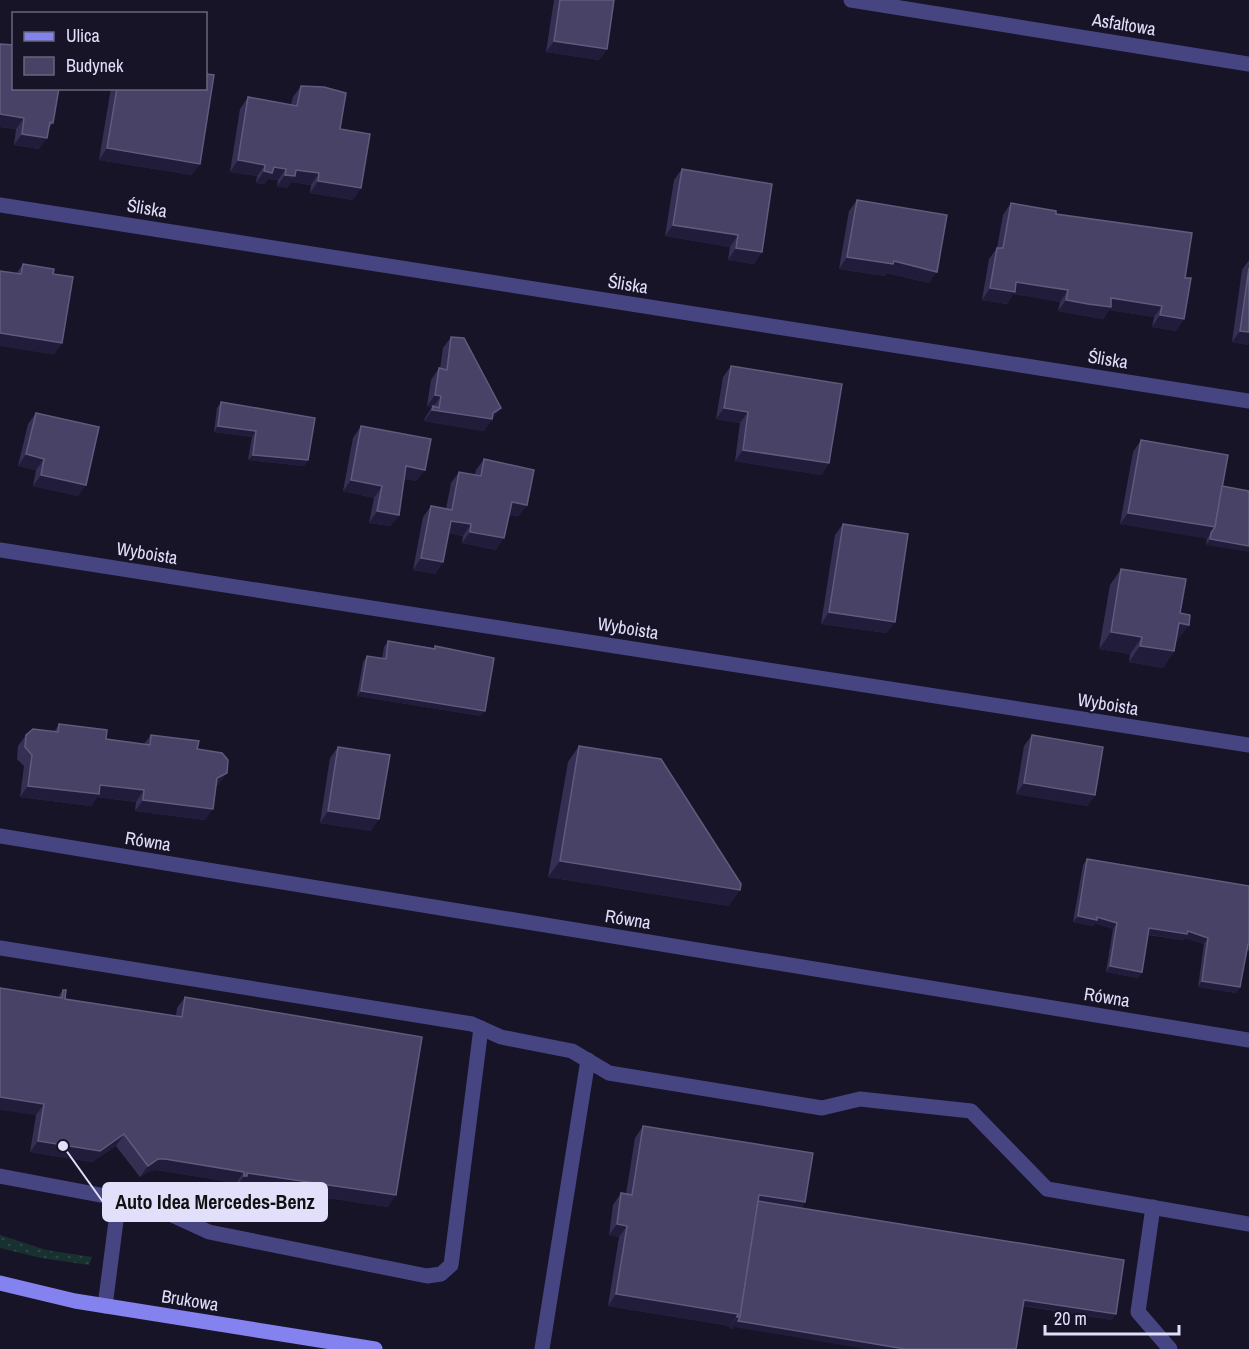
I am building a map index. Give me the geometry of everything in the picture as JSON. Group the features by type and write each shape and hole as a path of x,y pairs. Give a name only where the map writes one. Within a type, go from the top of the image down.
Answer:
{"street":[{"name":"Asfaltowa","path":"851,0 1249,64"},
{"name":"Śliska","path":"0,205 1249,401"},
{"name":"Wyboista","path":"0,550 1249,745"},
{"name":"Równa","path":"0,836 1249,1040"},
{"path":"0,948 481,1028 501,1037 572,1051 609,1073 822,1108 860,1099 971,1111 1047,1189 1249,1224"},
{"path":"0,1176 148,1204 209,1232 427,1276 441,1274 451,1264 481,1028"},
{"path":"542,1349 588,1060"},
{"path":"105,1306 119,1198"},
{"path":"1153,1207 1138,1312 1170,1349"},
{"name":"Brukowa","path":"0,1284 105,1306 375,1349"}],"green space":[{"path":"0,1235 46,1250 92,1257 89,1265 41,1258 0,1248"}],"building":[{"path":"560,0 614,0 607,49 554,41"},
{"path":"0,44 12,45 12,90 59,90 53,123 50,122 47,138 22,134 24,118 0,114"},
{"path":"207,74 214,75 200,164 107,148 117,90 207,90"},
{"path":"301,86 324,87 346,93 340,129 370,134 361,188 318,181 319,173 296,170 295,176 285,175 286,169 274,167 272,173 264,171 265,165 238,160 248,97 297,106"},
{"path":"682,169 772,184 762,252 736,248 738,235 673,225"},
{"path":"857,200 947,215 937,272 894,261 893,264 847,257"},
{"path":"1011,203 1056,211 1056,214 1192,233 1185,278 1191,278 1184,319 1160,315 1162,306 1111,298 1111,307 1066,300 1068,290 1016,282 1015,292 990,288 997,248 1003,248"},
{"path":"23,264 54,269 53,274 73,277 62,343 0,333 0,271 21,274"},
{"path":"1249,268 1249,332 1240,331"},
{"path":"451,337 464,338 501,408 493,413 492,419 432,410 433,406 439,408 441,396 435,395 439,368 447,370"},
{"path":"731,366 842,384 829,463 743,450 748,412 724,408"},
{"path":"221,402 315,418 308,460 253,455 256,431 218,426"},
{"path":"36,413 99,427 86,485 41,475 44,459 26,454"},
{"path":"361,426 431,439 425,470 406,466 399,515 377,511 382,486 351,480"},
{"path":"1141,440 1228,455 1215,527 1128,513"},
{"path":"484,459 534,470 527,505 512,502 504,538 470,532 471,524 451,521 443,562 421,558 431,506 452,510 459,472 481,476"},
{"path":"1222,486 1249,491 1249,546 1210,539 1215,527"},
{"path":"843,524 908,534 895,622 829,612"},
{"path":"1121,569 1186,579 1180,613 1190,615 1189,625 1179,623 1174,651 1140,646 1142,637 1111,632"},
{"path":"388,641 435,649 435,646 494,658 485,711 361,691 367,656 386,659"},
{"path":"59,724 107,730 106,739 150,745 151,735 199,741 197,749 222,753 228,760 227,773 217,778 213,809 143,800 144,790 100,785 99,794 28,786 32,755 25,747 26,735 33,729 58,732"},
{"path":"1032,735 1103,747 1095,795 1024,783"},
{"path":"579,746 661,759 741,884 740,890 560,861"},
{"path":"338,747 390,755 379,819 328,811"},
{"path":"1087,859 1249,886 1249,944 1240,987 1202,981 1208,938 1188,931 1187,934 1149,928 1142,972 1110,966 1117,923 1097,917 1097,920 1078,916"},
{"path":"0,988 62,998 63,990 66,990 65,999 182,1017 185,997 422,1037 396,1195 247,1173 247,1176 244,1176 244,1172 165,1159 158,1159 148,1166 124,1134 100,1151 38,1141 44,1104 0,1097"},
{"path":"643,1126 813,1153 805,1202 759,1195 740,1317 737,1317 738,1314 616,1294 627,1226 617,1224 621,1193 632,1195"},
{"path":"758,1201 1124,1260 1116,1314 1024,1300 1016,1349 905,1349 738,1321"}],"place":[{"name":"Auto Idea Mercedes-Benz","path":"63,1146"}]}
